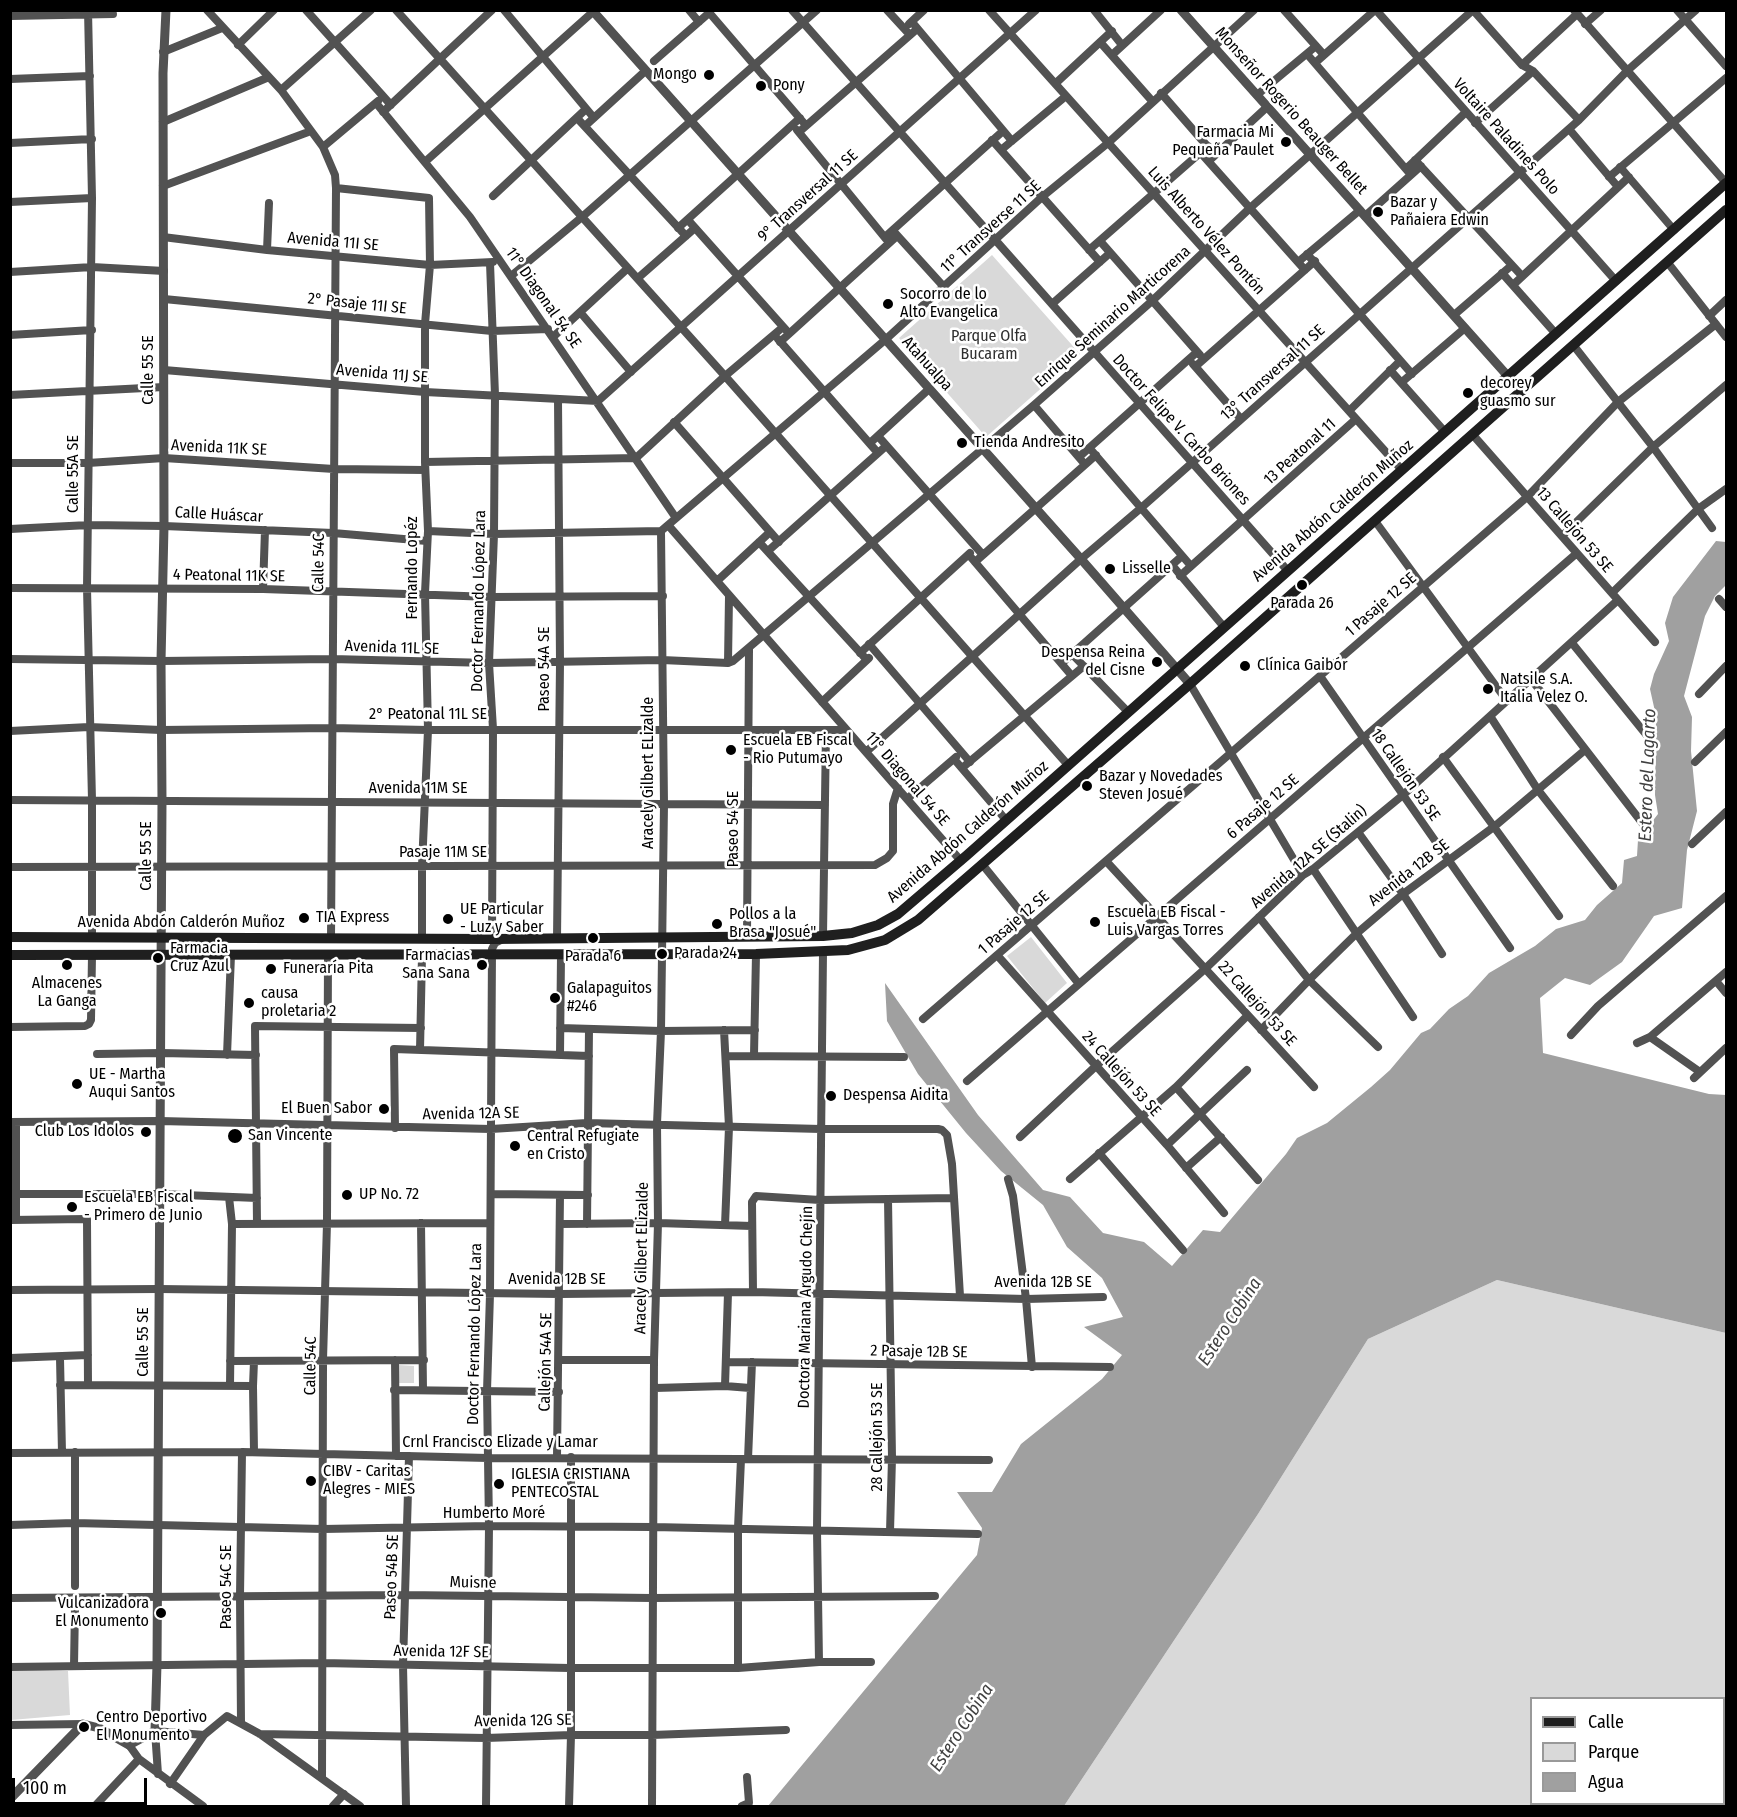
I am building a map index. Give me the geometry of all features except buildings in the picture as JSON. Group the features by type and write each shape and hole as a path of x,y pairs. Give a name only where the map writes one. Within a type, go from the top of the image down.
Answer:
{"main road":[{"name":"Avenida Abdón Calderón Muñoz","path":"10,937 557,939 823,936 860,931 884,922 911,904 961,861 1726,183"},
{"name":"Avenida Abdón Calderón Muñoz","path":"10,955 756,954 823,952 865,947 898,933 918,920 1190,684 1726,210"}],"street":[{"name":"Calle 55 SE","path":"158,1774 155,1731 158,1664 161,661 164,526 163,122 166,10"},
{"path":"207,10 281,90 323,147 331,164 336,188"},
{"path":"238,45 274,10"},
{"path":"306,10 391,105"},
{"path":"281,90 371,10"},
{"path":"396,10 776,433 1068,765"},
{"path":"504,10 594,118"},
{"name":"Doctor Felipe V. Carbo Briones","path":"792,10 1288,571"},
{"path":"511,276 582,217 817,10"},
{"path":"887,10 907,32"},
{"path":"799,132 856,83 907,32 912,22 924,10"},
{"name":"Luis Alberto Vélez Pontón","path":"989,10 1402,470"},
{"name":"9° Transversal 11 SE","path":"598,401 1035,10"},
{"path":"1094,10 1122,45"},
{"path":"1112,55 1161,10"},
{"name":"Monseñor Rogerio Beauger Bellet","path":"1182,10 1522,392"},
{"name":"11° Transverse 11 SE","path":"664,528 885,340 1042,197 1108,143 1254,10"},
{"path":"1284,10 1324,55"},
{"path":"1315,63 1376,10"},
{"name":"Voltaire Paladines Polo","path":"1376,10 1616,281"},
{"path":"1586,24 1601,10"},
{"path":"1677,10 1726,66"},
{"name":"13° Transversal 11 SE","path":"866,752 1081,559 1520,173 1579,120 1628,70 1696,10"},
{"path":"426,161 594,11"},
{"name":"Atahualpa","path":"594,11 1190,684"},
{"path":"689,11 699,22"},
{"path":"1473,11 1522,65 1533,71 1579,120"},
{"name":"Enrique Seminario Marticorena","path":"764,636 1152,301 1250,208 1473,11"},
{"path":"383,112 440,61 488,12"},
{"path":"654,61 708,12 806,125"},
{"path":"1522,65 1575,12 1726,183"},
{"name":"Calle 55A SE","path":"88,13 92,140 92,330 87,588 92,800 92,937"},
{"path":"10,16 112,14"},
{"path":"912,22 1012,141"},
{"path":"164,52 222,28"},
{"path":"907,32 917,29"},
{"path":"1056,83 1112,32"},
{"path":"1100,42 1153,102"},
{"path":"1257,95 1316,46"},
{"path":"1307,54 1409,172"},
{"path":"1475,123 1533,71"},
{"path":"585,126 642,74"},
{"path":"10,79 90,76"},
{"path":"163,122 269,77"},
{"path":"1609,177 1723,81 1726,90"},
{"path":"1161,93 1215,154"},
{"path":"323,147 383,96"},
{"path":"1001,150 1066,96"},
{"name":"11° Diagonal 54 SE","path":"376,103 470,217 676,518"},
{"path":"1208,161 1267,106"},
{"path":"493,196 586,109"},
{"path":"1298,262 1362,213 1409,172 1466,112"},
{"path":"577,118 686,236"},
{"path":"678,228 800,118"},
{"path":"793,125 887,240"},
{"path":"1569,129 1618,188"},
{"path":"163,186 311,131"},
{"path":"636,458 725,376 839,290 945,183 1003,131"},
{"path":"10,143 92,140"},
{"path":"992,140 1100,262"},
{"path":"1089,250 1208,146"},
{"path":"1200,152 1305,270"},
{"path":"1418,163 1522,276"},
{"path":"1620,168 1674,230"},
{"path":"1513,285 1629,177"},
{"name":"Fernando Lopéz","path":"336,188 429,198 430,265 425,392 428,730 422,866 422,939"},
{"name":"Calle 54C","path":"331,938 336,188"},
{"path":"10,202 92,198"},
{"path":"267,250 269,203"},
{"path":"688,220 786,331"},
{"path":"638,278 695,228"},
{"path":"895,233 944,287"},
{"name":"Avenida 11I SE","path":"164,237 267,250 430,265 489,263 500,259"},
{"path":"1100,241 1203,358"},
{"path":"1052,304 1110,253"},
{"path":"1307,254 1412,374"},
{"path":"1196,366 1315,261"},
{"name":"Doctor Fernando López Lara","path":"489,263 495,394 494,534 489,663 493,729 492,866 498,939"},
{"path":"1668,263 1726,337"},
{"path":"1454,315 1512,265"},
{"path":"10,272 92,267 164,271"},
{"path":"550,333 580,312 628,268"},
{"path":"1502,273 1556,334"},
{"name":"2° Pasaje 11I SE","path":"164,299 492,331 550,333"},
{"path":"1710,316 1726,300"},
{"path":"580,312 631,372"},
{"name":"1 Pasaje 12 SE","path":"923,1019 1527,497 1618,402 1716,324"},
{"path":"1402,382 1465,328"},
{"path":"10,336 92,330"},
{"path":"778,338 878,453"},
{"path":"1574,346 1653,447 1712,528"},
{"path":"975,562 1035,508 1082,460 1089,448 1197,352"},
{"path":"1189,359 1241,419"},
{"name":"13 Peatonal 11","path":"1348,411 1400,361"},
{"name":"Avenida 11J SE","path":"164,370 425,392 598,401"},
{"path":"1390,370 1445,432"},
{"path":"1562,536 1653,447 1726,385"},
{"path":"10,395 90,393 164,387"},
{"path":"870,443 930,390"},
{"name":"Paseo 54A SE","path":"557,939 560,663 558,399"},
{"path":"1034,405 1082,460"},
{"name":"13 Peatonal 11","path":"1180,576 1356,419"},
{"path":"674,422 779,542"},
{"name":"13 Callejón 53 SE","path":"1473,435 1655,642"},
{"path":"878,436 983,555"},
{"path":"768,551 886,446"},
{"path":"1089,448 1191,566"},
{"path":"1082,460 1096,454"},
{"name":"Avenida 11K SE","path":"10,463 88,463 164,458 334,469 495,461 636,458"},
{"path":"1612,593 1698,509 1726,489"},
{"path":"1376,521 1507,701"},
{"name":"Calle Huáscar","path":"10,530 89,525 164,526 333,533 426,541"},
{"path":"428,531 494,534 664,528"},
{"name":"11° Diagonal 54 SE","path":"664,528 717,581 961,861"},
{"name":"Aracely Gilbert ELizalde","path":"652,1806 654,1360 664,804 662,660 664,528"},
{"path":"263,589 265,530"},
{"path":"717,581 770,532"},
{"path":"759,542 867,660"},
{"path":"860,653 976,548"},
{"name":"6 Pasaje 12 SE","path":"968,1081 1577,553"},
{"path":"969,555 1072,676"},
{"path":"1062,663 1182,556"},
{"path":"1172,566 1224,627"},
{"name":"4 Peatonal 11K SE","path":"10,588 263,589 492,597 663,596"},
{"path":"728,663 729,596"},
{"path":"1719,599 1726,607"},
{"name":"Avenida 12A SE (Stalin)","path":"1020,1137 1206,968 1303,875 1403,795 1618,600"},
{"path":"728,663 764,636"},
{"path":"1572,643 1653,743"},
{"path":"869,644 970,762"},
{"name":"Paseo 54 SE","path":"747,937 749,649"},
{"path":"822,702 876,652"},
{"path":"1072,654 1128,712"},
{"name":"Avenida 11L SE","path":"10,659 161,661 332,659 489,663 662,660 728,663"},
{"path":"962,768 1084,666"},
{"path":"1699,694 1726,666"},
{"name":"18 Callejón 53 SE","path":"1320,676 1510,948"},
{"path":"1532,679 1643,824"},
{"path":"1190,684 1303,875"},
{"path":"1490,716 1538,790 1613,886"},
{"name":"2° Peatonal 11L SE","path":"10,731 89,727 161,730 331,728 846,730"},
{"path":"823,936 826,731"},
{"path":"1695,762 1726,732"},
{"name":"Avenida 12B SE","path":"1261,1030 1356,934 1448,859 1495,826 1585,750"},
{"path":"907,799 961,752"},
{"path":"1443,757 1559,916"},
{"path":"954,759 1006,820"},
{"name":"Pasaje 11M SE","path":"10,867 875,865 887,858 893,851 893,804 898,789"},
{"name":"Avenida 11M SE","path":"10,800 825,805"},
{"path":"1692,844 1726,812"},
{"path":"1358,832 1403,894 1442,954"},
{"name":"22 Callejón 53 SE","path":"1106,861 1314,1087"},
{"path":"982,864 1079,984"},
{"path":"1313,869 1413,1017"},
{"path":"1571,1035 1598,1006 1726,896"},
{"path":"1259,917 1309,980 1378,1047"},
{"path":"492,955 498,939"},
{"name":"Doctora Mariana Argudo Chejín","path":"819,1662 817,1530 823,952"},
{"name":"Calle 54C","path":"322,1778 323,1360 327,1223 328,954"},
{"path":"560,1055 561,954"},
{"path":"754,1055 756,954"},
{"path":"10,1027 86,1026 91,1020 92,955"},
{"path":"227,1054 231,955"},
{"path":"420,1050 422,955"},
{"name":"Doctor Fernando López Lara","path":"486,1806 489,1526 487,1391 490,1294 492,955"},
{"name":"24 Callejón 53 SE","path":"997,955 1097,1065 1224,1213"},
{"path":"1637,1043 1650,1037 1726,972"},
{"path":"1716,981 1726,993"},
{"path":"1070,1179 1176,1088 1247,1016"},
{"path":"257,1224 255,1026 421,1028"},
{"path":"560,1028 661,1031 755,1030"},
{"path":"587,1224 589,1029"},
{"path":"724,1030 729,1126 725,1225"},
{"path":"1650,1037 1697,1075 1726,1048"},
{"path":"395,1128 394,1049 589,1056"},
{"path":"97,1054 256,1055"},
{"path":"726,1056 904,1057"},
{"path":"1167,1146 1247,1070"},
{"path":"1176,1088 1258,1179"},
{"name":"Avenida 12A SE","path":"13,1122 160,1121 491,1129 587,1123 821,1129 931,1128 942,1130 947,1135 954,1198"},
{"path":"13,1122 17,1194 13,1220 87,1220 88,1385"},
{"path":"1186,1168 1221,1137"},
{"path":"1099,1153 1183,1250"},
{"path":"1008,1179 1013,1196 1032,1367"},
{"path":"17,1194 160,1194 257,1198"},
{"path":"490,1194 588,1195"},
{"name":"Callejón 54A SE","path":"557,1457 561,1195"},
{"path":"753,1292 752,1202 756,1196 820,1200 954,1198 960,1296"},
{"path":"230,1197 232,1224 230,1386"},
{"name":"28 Callejón 53 SE","path":"888,1199 892,1365 890,1532"},
{"path":"421,1223 423,1390"},
{"path":"232,1224 490,1223"},
{"path":"560,1224 658,1223 752,1226"},
{"name":"Avenida 12B SE","path":"10,1290 231,1289 490,1294 819,1292 1026,1299 1103,1297"},
{"path":"725,1386 728,1293"},
{"path":"10,1358 60,1358 88,1355"},
{"path":"60,1358 62,1453"},
{"path":"395,1360 396,1456"},
{"path":"230,1362 424,1360"},
{"path":"559,1360 654,1360"},
{"path":"254,1361 254,1452"},
{"name":"2 Pasaje 12B SE","path":"727,1362 1110,1367"},
{"path":"738,1668 738,1528 752,1362"},
{"path":"60,1385 253,1386"},
{"path":"655,1388 725,1386 750,1388"},
{"path":"394,1390 559,1392"},
{"path":"75,1452 75,1586"},
{"name":"Paseo 54C SE","path":"241,1723 242,1452"},
{"name":"Crnl Francisco Elizade y Lamar","path":"10,1453 254,1452 488,1458 989,1460"},
{"name":"Paseo 54B SE","path":"406,1806 403,1665 409,1456"},
{"path":"569,1806 571,1457"},
{"name":"Humberto Moré","path":"10,1525 74,1523 323,1529 489,1526 653,1527 978,1534"},
{"name":"Muisne","path":"10,1598 404,1595 571,1598 935,1596"},
{"path":"74,1666 75,1606"},
{"name":"Avenida 12F SE","path":"10,1667 322,1663 570,1668 738,1668 819,1662 871,1662"},
{"path":"170,1784 204,1735 227,1716 260,1734 360,1806"},
{"path":"10,1799 83,1724"},
{"path":"10,1725 83,1724 99,1728 129,1745 139,1759 202,1806"},
{"name":"Avenida 12G SE","path":"260,1734 486,1738 786,1730"},
{"path":"129,1745 155,1731 204,1735"},
{"path":"95,1806 139,1759"},
{"path":"742,1806 749,1803 747,1777"},
{"path":"333,1806 344,1794"},
{"path":"186,1806 192,1799"}],"green space":[{"name":"Parque Olfa Bucaram","path":"992,255 1080,354 986,437 899,338"},
{"path":"1031,937 1067,983 1045,1003 1007,956"},
{"path":"1497,1280 1726,1333 1726,1806 1064,1806 1258,1514 1368,1339"},
{"path":"398,1365 414,1366 414,1383 398,1383"},
{"path":"11,1669 68,1671 70,1715 11,1720"}],"water":[{"name":"Estero Cobina","path":"1716,541 1726,542 1726,585 1715,596 1705,616 1684,696 1692,717 1691,751 1697,811 1687,850 1682,908 1654,916 1622,962 1590,985 1565,978 1540,998 1543,1053 1709,1094 1726,1095 1726,1333 1497,1280 1368,1339 1258,1514 1064,1806 768,1806 977,1555 982,1528 957,1492 992,1492 1021,1444 1102,1379 1122,1355 1084,1327 1123,1317 1102,1278 1067,1247 1043,1205 1001,1171 966,1133 918,1074 887,1021 885,983 978,1115 1043,1190 1070,1197 1103,1233 1144,1242 1172,1266 1203,1230 1220,1232 1297,1138 1327,1123 1371,1087 1390,1070 1421,1033 1430,1029 1449,1009 1468,996 1489,973 1535,946 1556,929 1585,920 1597,905 1622,883 1624,860 1637,856 1638,840 1658,814 1655,795 1656,716 1650,689 1654,674 1669,641 1665,623 1673,597"}],"place":[{"name":"Mongo","path":"709,75"},
{"name":"Pony","path":"761,86"},
{"name":"Farmacia Mi Pequeña Paulet","path":"1286,142"},
{"name":"Bazar y Pañaiera Edwin","path":"1378,212"},
{"name":"Socorro de lo Alto Evangelica","path":"888,304"},
{"name":"decorey guasmo sur","path":"1468,393"},
{"name":"Tienda Andresito","path":"962,443"},
{"name":"Lisselle","path":"1110,569"},
{"name":"Parada 26","path":"1302,585"},
{"name":"Despensa Reina del Cisne","path":"1157,662"},
{"name":"Clínica Gaibór","path":"1245,666"},
{"name":"Natsile S.A. Italia Velez O.","path":"1488,689"},
{"name":"Escuela EB Fiscal - Rio Putumayo","path":"731,750"},
{"name":"Bazar y Novedades Steven Josué","path":"1087,786"},
{"name":"TIA Express","path":"304,918"},
{"name":"UE Particular - Luz y Saber","path":"448,919"},
{"name":"Escuela EB Fiscal - Luis Vargas Torres","path":"1095,922"},
{"name":"Pollos a la Brasa \"Josué\"","path":"717,924"},
{"name":"Parada 6","path":"593,938"},
{"name":"Parada 24","path":"662,954"},
{"name":"Farmacia Cruz Azul","path":"158,958"},
{"name":"Almacenes La Ganga","path":"67,965"},
{"name":"Farmacias Sana Sana","path":"482,965"},
{"name":"Funeraría Pita","path":"271,969"},
{"name":"Galapaguitos #246","path":"555,998"},
{"name":"causa proletaria 2","path":"249,1003"},
{"name":"UE - Martha Auqui Santos","path":"77,1084"},
{"name":"Despensa Aidita","path":"831,1096"},
{"name":"El Buen Sabor","path":"384,1109"},
{"name":"Club Los Idolos","path":"146,1132"},
{"name":"San Vincente","path":"235,1136"},
{"name":"Central Refugiate en Cristo","path":"515,1146"},
{"name":"UP No. 72","path":"347,1195"},
{"name":"Escuela EB Fiscal - Primero de Junio","path":"72,1207"},
{"name":"CIBV - Caritas Alegres - MIES","path":"311,1481"},
{"name":"IGLESIA CRISTIANA PENTECOSTAL","path":"499,1484"},
{"name":"Vulcanizadora El Monumento","path":"161,1613"},
{"name":"Centro Deportivo El Monumento","path":"84,1727"}],"water label":[{"name":"Estero del Lagarto","path":"1648,775"}]}
